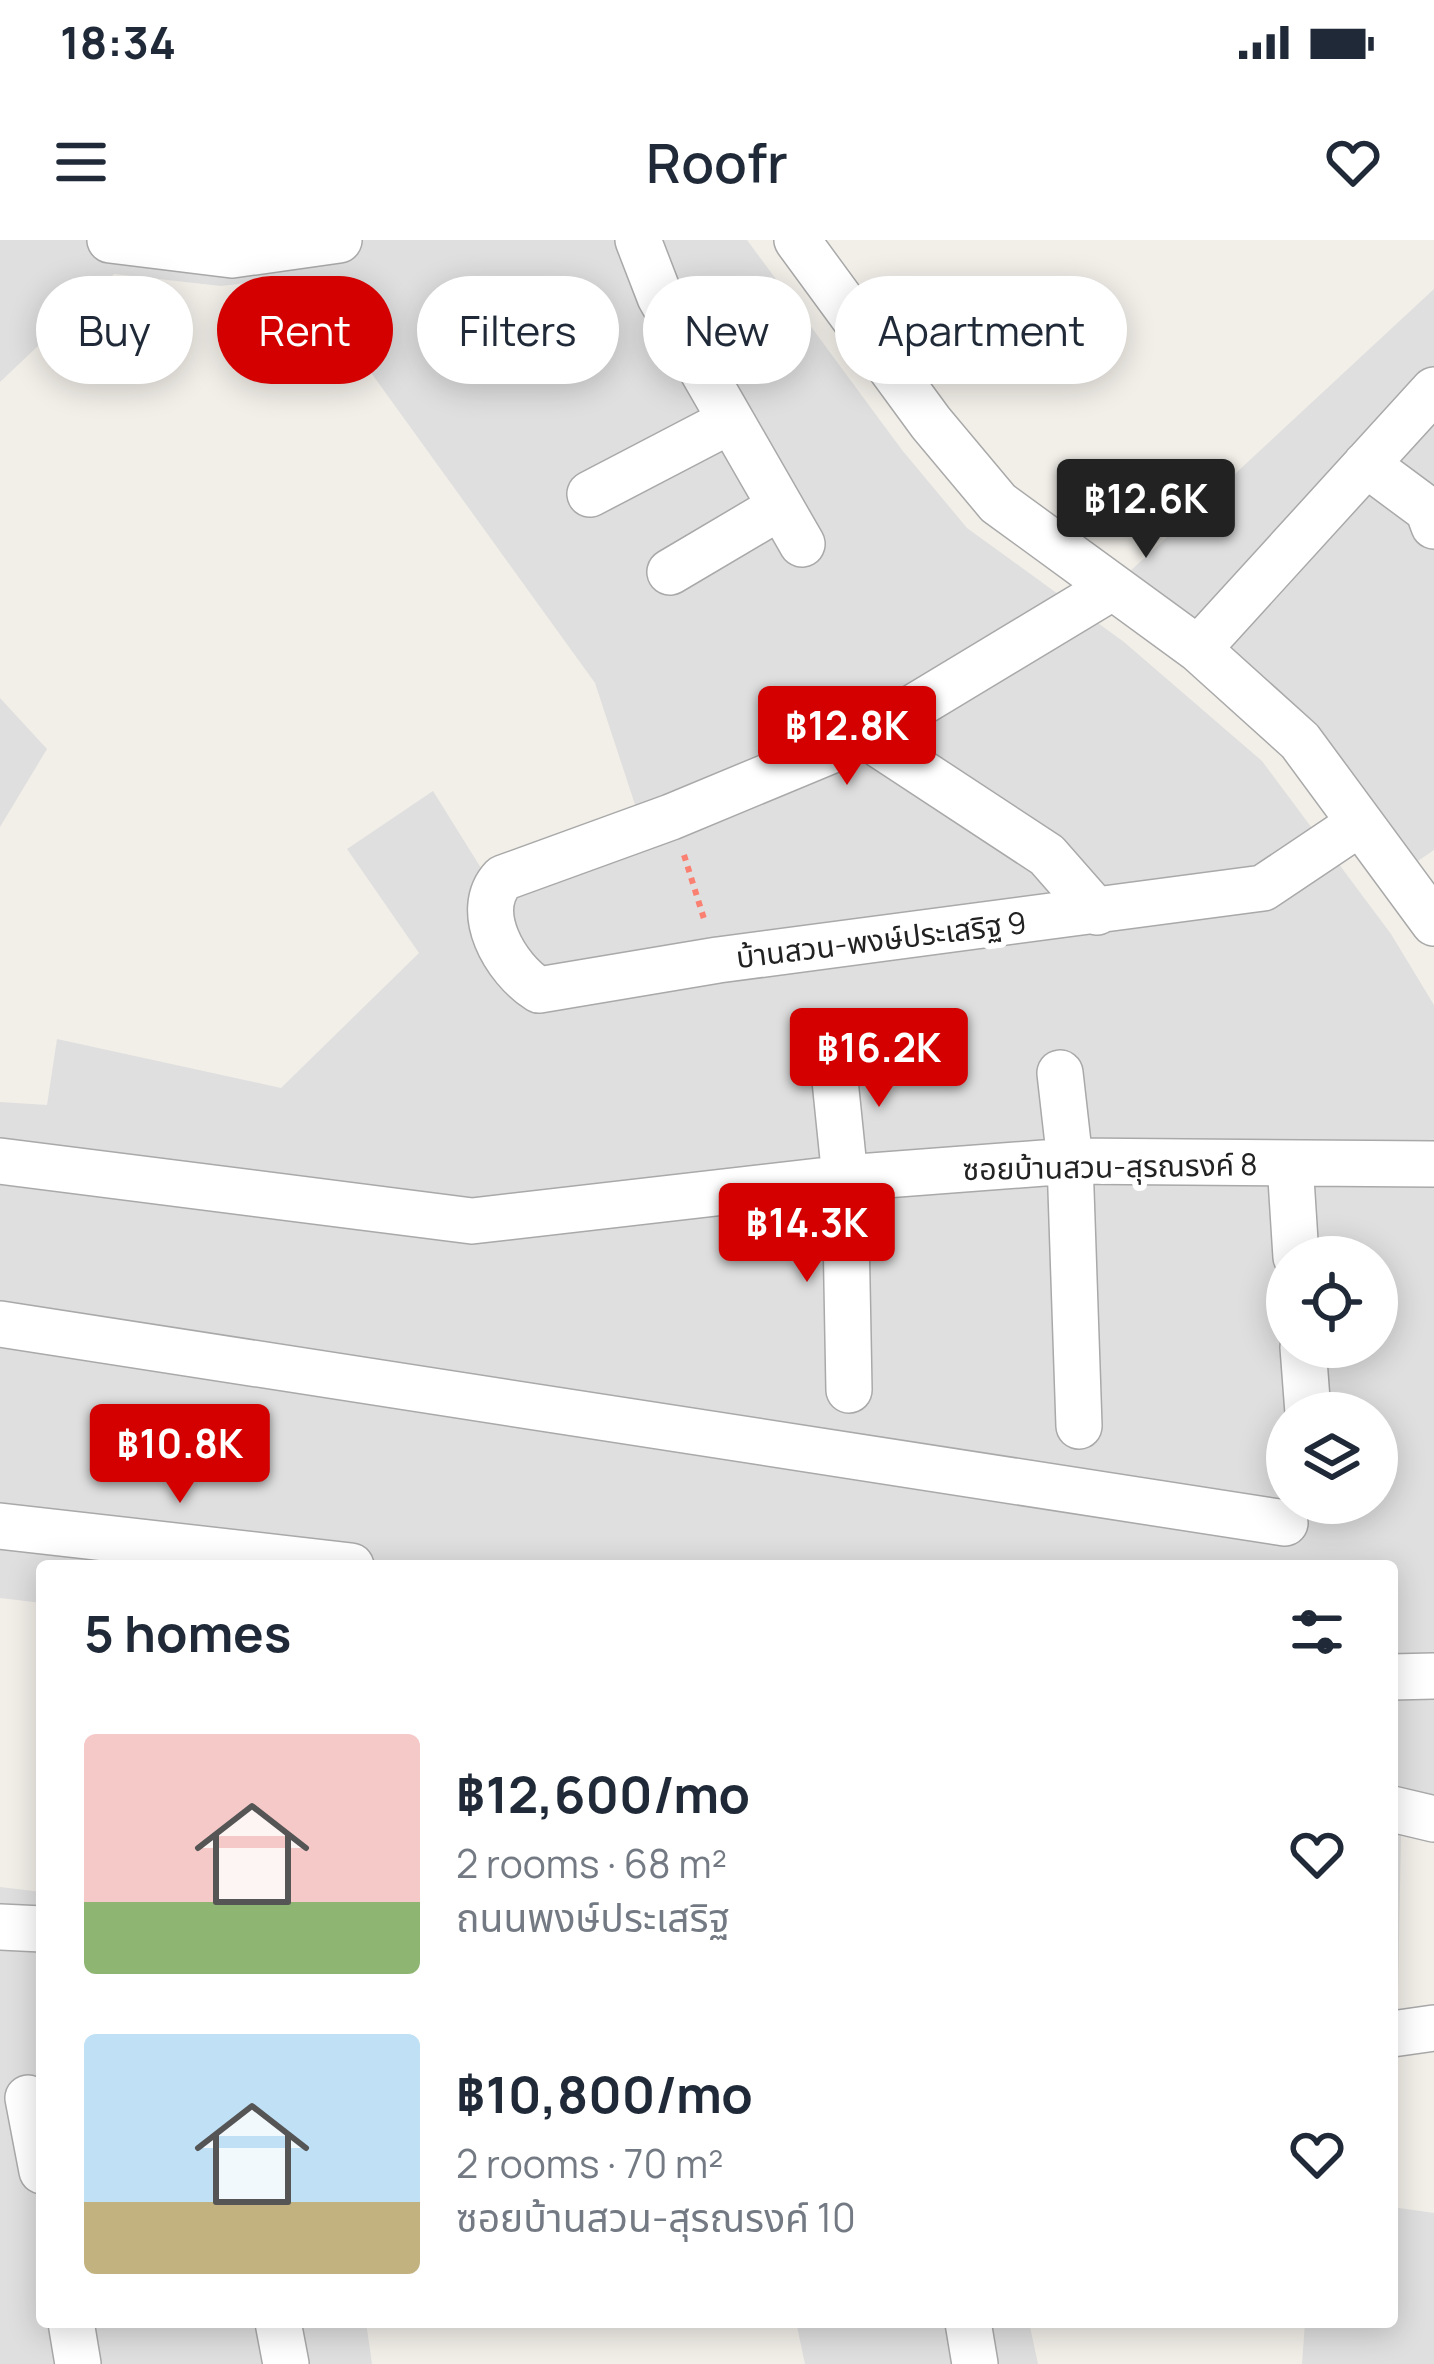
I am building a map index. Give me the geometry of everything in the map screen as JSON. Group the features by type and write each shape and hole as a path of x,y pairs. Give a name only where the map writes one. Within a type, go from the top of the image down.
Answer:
{"street":[{"path":"110,240 232,255 339,240"},
{"path":"638,240 660,297 791,525 670,572"},
{"path":"797,240 931,423 998,503 1198,649 1300,741 1433,920"},
{"path":"1198,649 1434,390"},
{"path":"590,494 730,421"},
{"path":"1366,464 1428,510 1434,526"},
{"path":"671,817 866,736 1113,587"},
{"path":"866,736 1047,855 1097,912"},
{"name":"บ้านสวน-พงษ์ประเสริฐ 9","path":"671,817 502,878 492,890 488,908 506,956 524,980 539,990 718,960 1263,887 1360,823"},
{"path":"832,1052 845,1178 849,1390"},
{"path":"1060,1073 1070,1161 1078,1426"},
{"name":"ซอยบ้านสวน-สุรณรงค์ 8","path":"0,1162 472,1221 845,1178 1070,1161 1434,1163"},
{"path":"1290,1162 1295,1236"},
{"path":"0,1324 1266,1520"},
{"path":"0,1526 298,1560"},
{"path":"1398,1677 1434,1676"},
{"path":"1398,1810 1434,1819"},
{"path":"0,1928 36,1929"},
{"path":"1398,2033 1434,2028"},
{"path":"23,2099 36,2148"},
{"path":"71,2328 78,2364"},
{"path":"279,2328 286,2364"},
{"path":"969,2328 975,2364"}],"path":[{"path":"671,817 718,960"}],"shaded area":[{"path":"0,240 747,240 774,276 643,276 643,384 811,384 811,327 835,359 835,384 853,384 967,528 1124,642 1262,761 1391,934 1434,1005 1434,1821 1401,1836 1398,1990 1398,1560 36,1560 36,1602 0,1598 0,1102 47,1105 57,1039 281,1088 419,953 347,849 433,791 501,900 646,838 595,683 379,384 393,384 393,276 217,276 217,286 193,283 193,276 36,276 36,348 0,382"},
{"path":"1434,289 1434,850 1399,874 1300,741 1113,587"},
{"path":"0,698 47,749 0,827"},
{"path":"0,1887 36,1891 36,2328 367,2328 372,2364 0,2364"},
{"path":"1398,2208 1434,2213 1434,2364 1302,2364 1305,2328 1398,2328"},
{"path":"797,2328 1030,2328 1038,2364 805,2364"}]}
